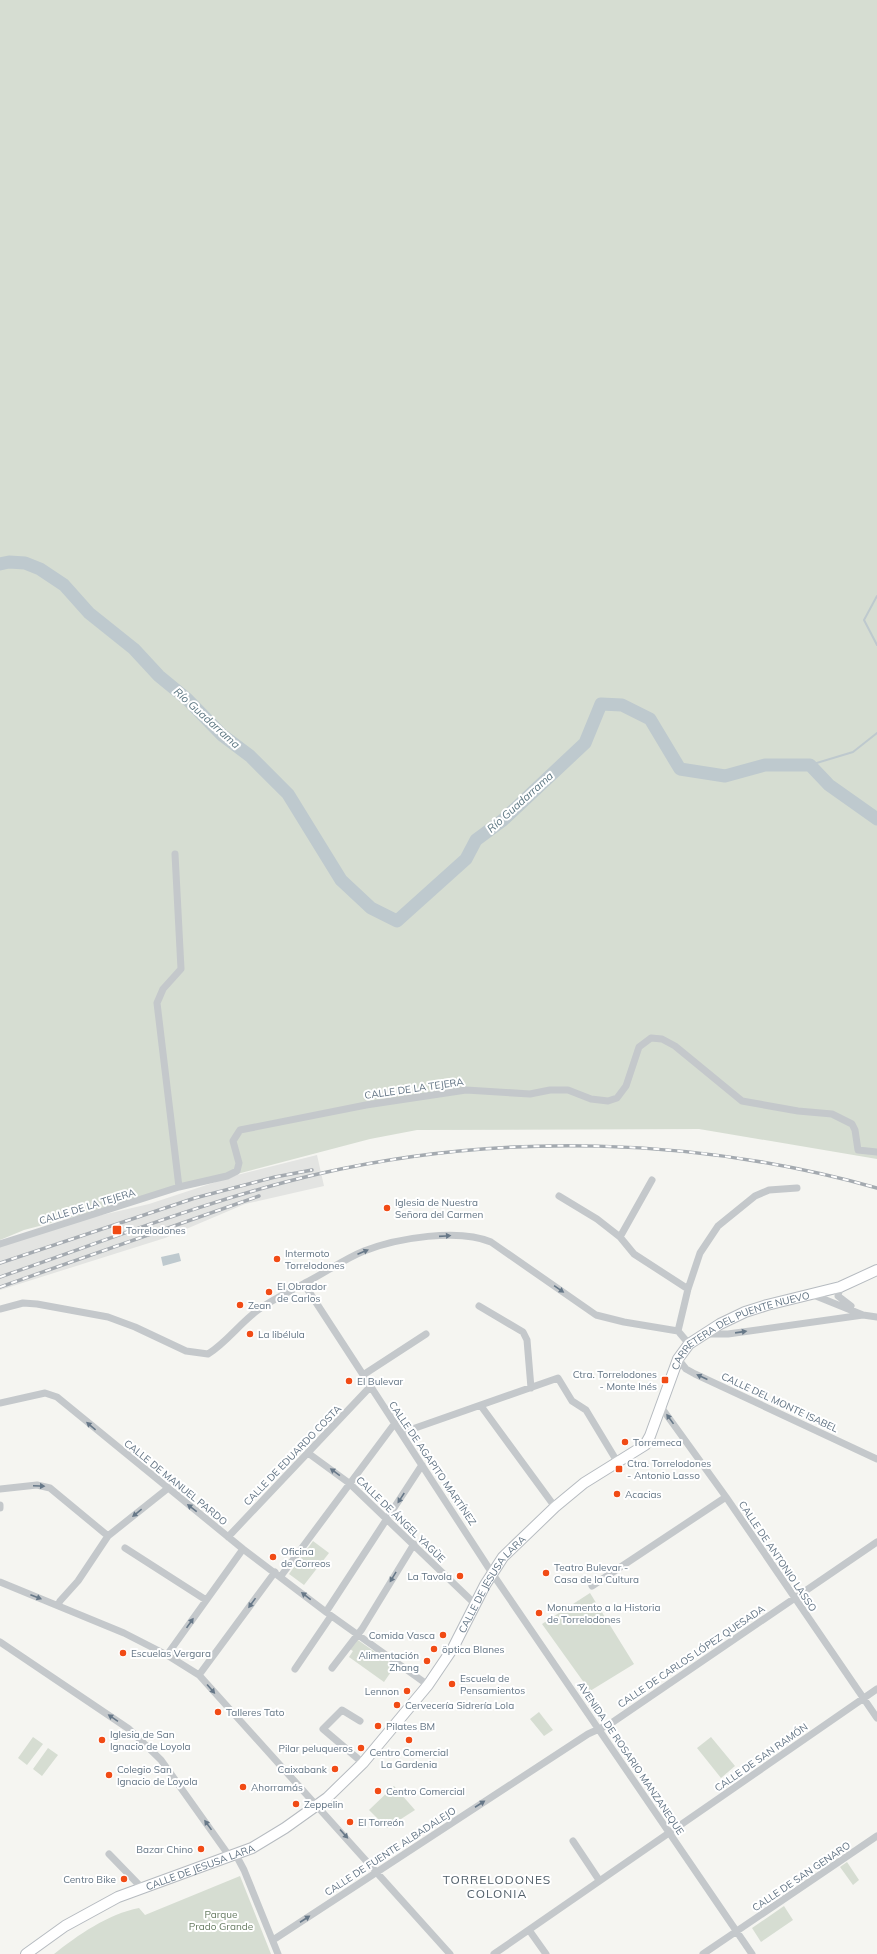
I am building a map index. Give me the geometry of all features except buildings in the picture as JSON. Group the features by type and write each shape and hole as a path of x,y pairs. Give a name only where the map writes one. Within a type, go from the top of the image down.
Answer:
{"main road":[{"name":"CARRETERA DEL PUENTE NUEVO","path":"650,1436 662,1407 678,1359 689,1344 702,1334 745,1312 840,1287 877,1270"},
{"name":"CALLE DE JESUSA LARA","path":"26,1954 80,1916 118,1897 233,1856 285,1828 316,1806 364,1763 428,1685 453,1648 475,1604 503,1556 555,1507 584,1483 645,1445 650,1436"}],"street":[{"path":"175,854 181,969 163,989 157,1003 179,1187"},
{"name":"CALLE DE LA TEJERA","path":"0,1244 179,1187 227,1176 238,1171 239,1163 233,1141 240,1130 366,1105 466,1090 530,1094 550,1090 568,1090 591,1099 608,1101 617,1098 626,1086 639,1047 651,1038 662,1039 675,1046 742,1101 798,1111 832,1114 852,1124 855,1130 858,1150 877,1152"},
{"path":"620,1237 652,1180"},
{"path":"678,1331 688,1289 700,1254 718,1226 755,1196 769,1190 796,1188"},
{"path":"559,1196 597,1219 620,1237 634,1254 688,1289"},
{"path":"0,1309 23,1303 37,1304 108,1317 135,1327 186,1351 208,1354 220,1346 258,1310 363,1251 384,1244 406,1240 445,1235 467,1235 480,1237 491,1242 596,1315 624,1322 678,1331 689,1344"},
{"name":"CALLE DE AGAPITO MARTÍNEZ","path":"304,1284 492,1573"},
{"path":"840,1287 838,1296 863,1315"},
{"path":"810,1294 863,1315 877,1317"},
{"path":"479,1306 523,1332 527,1340 531,1388"},
{"path":"702,1334 728,1334 863,1315"},
{"path":"363,1375 426,1334"},
{"name":"CALLE DEL MONTE ISABEL","path":"678,1359 686,1369 695,1374 877,1459"},
{"path":"401,1433 558,1378 572,1401 586,1410 618,1463"},
{"name":"CALLE DE EDUARDO COSTA","path":"228,1537 370,1387"},
{"name":"CALLE DE MANUEL PARDO","path":"0,1403 45,1393 51,1394 243,1549 357,1635 428,1685"},
{"path":"481,1406 555,1507"},
{"name":"CALLE DE ANTONIO LASSO","path":"662,1407 726,1497 877,1718"},
{"path":"199,1675 350,1483 395,1423"},
{"name":"CALLE DE ÁNGEL YAGÜE","path":"308,1453 350,1483 388,1518 475,1604"},
{"path":"295,1669 422,1465"},
{"path":"0,1490 37,1485 50,1488 108,1536"},
{"path":"58,1605 82,1575 108,1536 167,1489"},
{"path":"592,1586 726,1497"},
{"name":"CALLE DE CARLOS LÓPEZ QUESADA","path":"599,1730 877,1542"},
{"path":"332,1668 357,1635 414,1544"},
{"path":"125,1548 206,1600"},
{"path":"168,1655 243,1549"},
{"name":"AVENIDA DE ROSARIO MANZANEQUE","path":"492,1573 752,1954"},
{"path":"0,1582 124,1633 168,1655 199,1675 450,1954"},
{"path":"0,1642 129,1729 161,1760 244,1870 278,1954"},
{"name":"CALLE DE SAN RAMÓN","path":"494,1954 877,1689"},
{"path":"360,1721 342,1710 323,1729 364,1763"},
{"name":"CALLE DE FUENTE ALBADALEJO","path":"273,1940 588,1734 599,1730"},
{"name":"CALLE DE SAN GENARO","path":"703,1954 877,1836"},
{"path":"573,1841 599,1880"},
{"path":"109,1854 142,1888"},
{"path":"529,1930 546,1954"}],"shaded area":[{"name":"Torrelodones","path":"317,1155 324,1186 245,1204 165,1238 0,1290 0,1247 72,1222 149,1204 237,1175"},
{"path":"179,1253 181,1261 163,1266 161,1257"}],"green space":[{"path":"0,0 877,0 877,1159 699,1129 417,1130 370,1139 24,1230 0,1240"},
{"path":"313,1541 329,1553 304,1585 289,1574"},
{"path":"590,1593 634,1664 590,1691 542,1624"},
{"path":"355,1638 395,1666 384,1682 349,1657 353,1651 348,1648"},
{"path":"539,1712 553,1730 544,1736 530,1719"},
{"path":"33,1737 43,1744 27,1765 18,1758"},
{"path":"711,1737 735,1766 721,1778 697,1748"},
{"path":"48,1748 58,1755 42,1776 33,1769"},
{"path":"394,1786 415,1810 387,1828 369,1810"},
{"path":"847,1862 859,1880 853,1885 840,1867"},
{"name":"Parque Prado Grande","path":"240,1876 271,1954 54,1954 94,1926 116,1915 139,1908 145,1915"},
{"path":"784,1906 793,1920 761,1942 752,1928"}],"waterway":[{"name":"Río Guadarrama","path":"0,564 9,562 25,563 40,569 64,585 89,613 134,649 159,676 187,699 222,735 250,756 288,794 341,880 371,908 397,921 466,859 476,840 503,820 585,743 601,704 622,705 650,719 680,769 725,776 765,765 810,765 829,785 877,819"},
{"path":"877,596 864,620 877,645"},
{"path":"810,765 853,752 877,733"}],"railway":[{"path":"0,1277 158,1221 278,1184 387,1160 457,1151 528,1147 598,1146 669,1150 739,1158 809,1171 877,1188"},
{"path":"0,1263 195,1198 275,1177 312,1170"},
{"path":"0,1287 259,1196"}],"place":[{"name":"Iglesia de Nuestra Señora del Carmen","path":"387,1208"},
{"name":"Torrelodones","path":"117,1230"},
{"name":"Intermoto Torrelodones","path":"277,1259"},
{"name":"El Obrador de Carlos","path":"269,1292"},
{"name":"Zean","path":"240,1305"},
{"name":"La libélula","path":"250,1334"},
{"name":"Ctra. Torrelodones - Monte Inés","path":"665,1380"},
{"name":"El Bulevar","path":"349,1381"},
{"name":"Torremeca","path":"625,1442"},
{"name":"Ctra. Torrelodones - Antonio Lasso","path":"619,1469"},
{"name":"Acacias","path":"617,1494"},
{"name":"Oficina de Correos","path":"273,1557"},
{"name":"Teatro Bulevar - Casa de la Cultura","path":"546,1573"},
{"name":"La Tavola","path":"460,1576"},
{"name":"Monumento a la Historia de Torrelodones","path":"539,1613"},
{"name":"Comida Vasca","path":"443,1635"},
{"name":"öptica Blanes","path":"434,1649"},
{"name":"Escuelas Vergara","path":"123,1653"},
{"name":"Alimentación Zhang","path":"427,1661"},
{"name":"Escuela de Pensamientos","path":"452,1684"},
{"name":"Lennon","path":"407,1691"},
{"name":"Cervecería Sidrería Lola","path":"397,1705"},
{"name":"Talleres Tato","path":"218,1712"},
{"name":"Pilates BM","path":"378,1726"},
{"name":"Iglesia de San Ignacio de Loyola","path":"102,1740"},
{"name":"Centro Comercial La Gardenia","path":"409,1740"},
{"name":"Pilar peluqueros","path":"361,1748"},
{"name":"Caixabank","path":"335,1769"},
{"name":"Colegio San Ignacio de Loyola","path":"109,1775"},
{"name":"Ahorramás","path":"243,1787"},
{"name":"Centro Comercial","path":"378,1791"},
{"name":"Zeppelin","path":"296,1804"},
{"name":"El Torreón","path":"350,1822"},
{"name":"Bazar Chino","path":"201,1849"},
{"name":"Centro Bike","path":"124,1879"}],"district":[{"name":"TORRELODONES COLONIA","path":"497,1887"}]}
